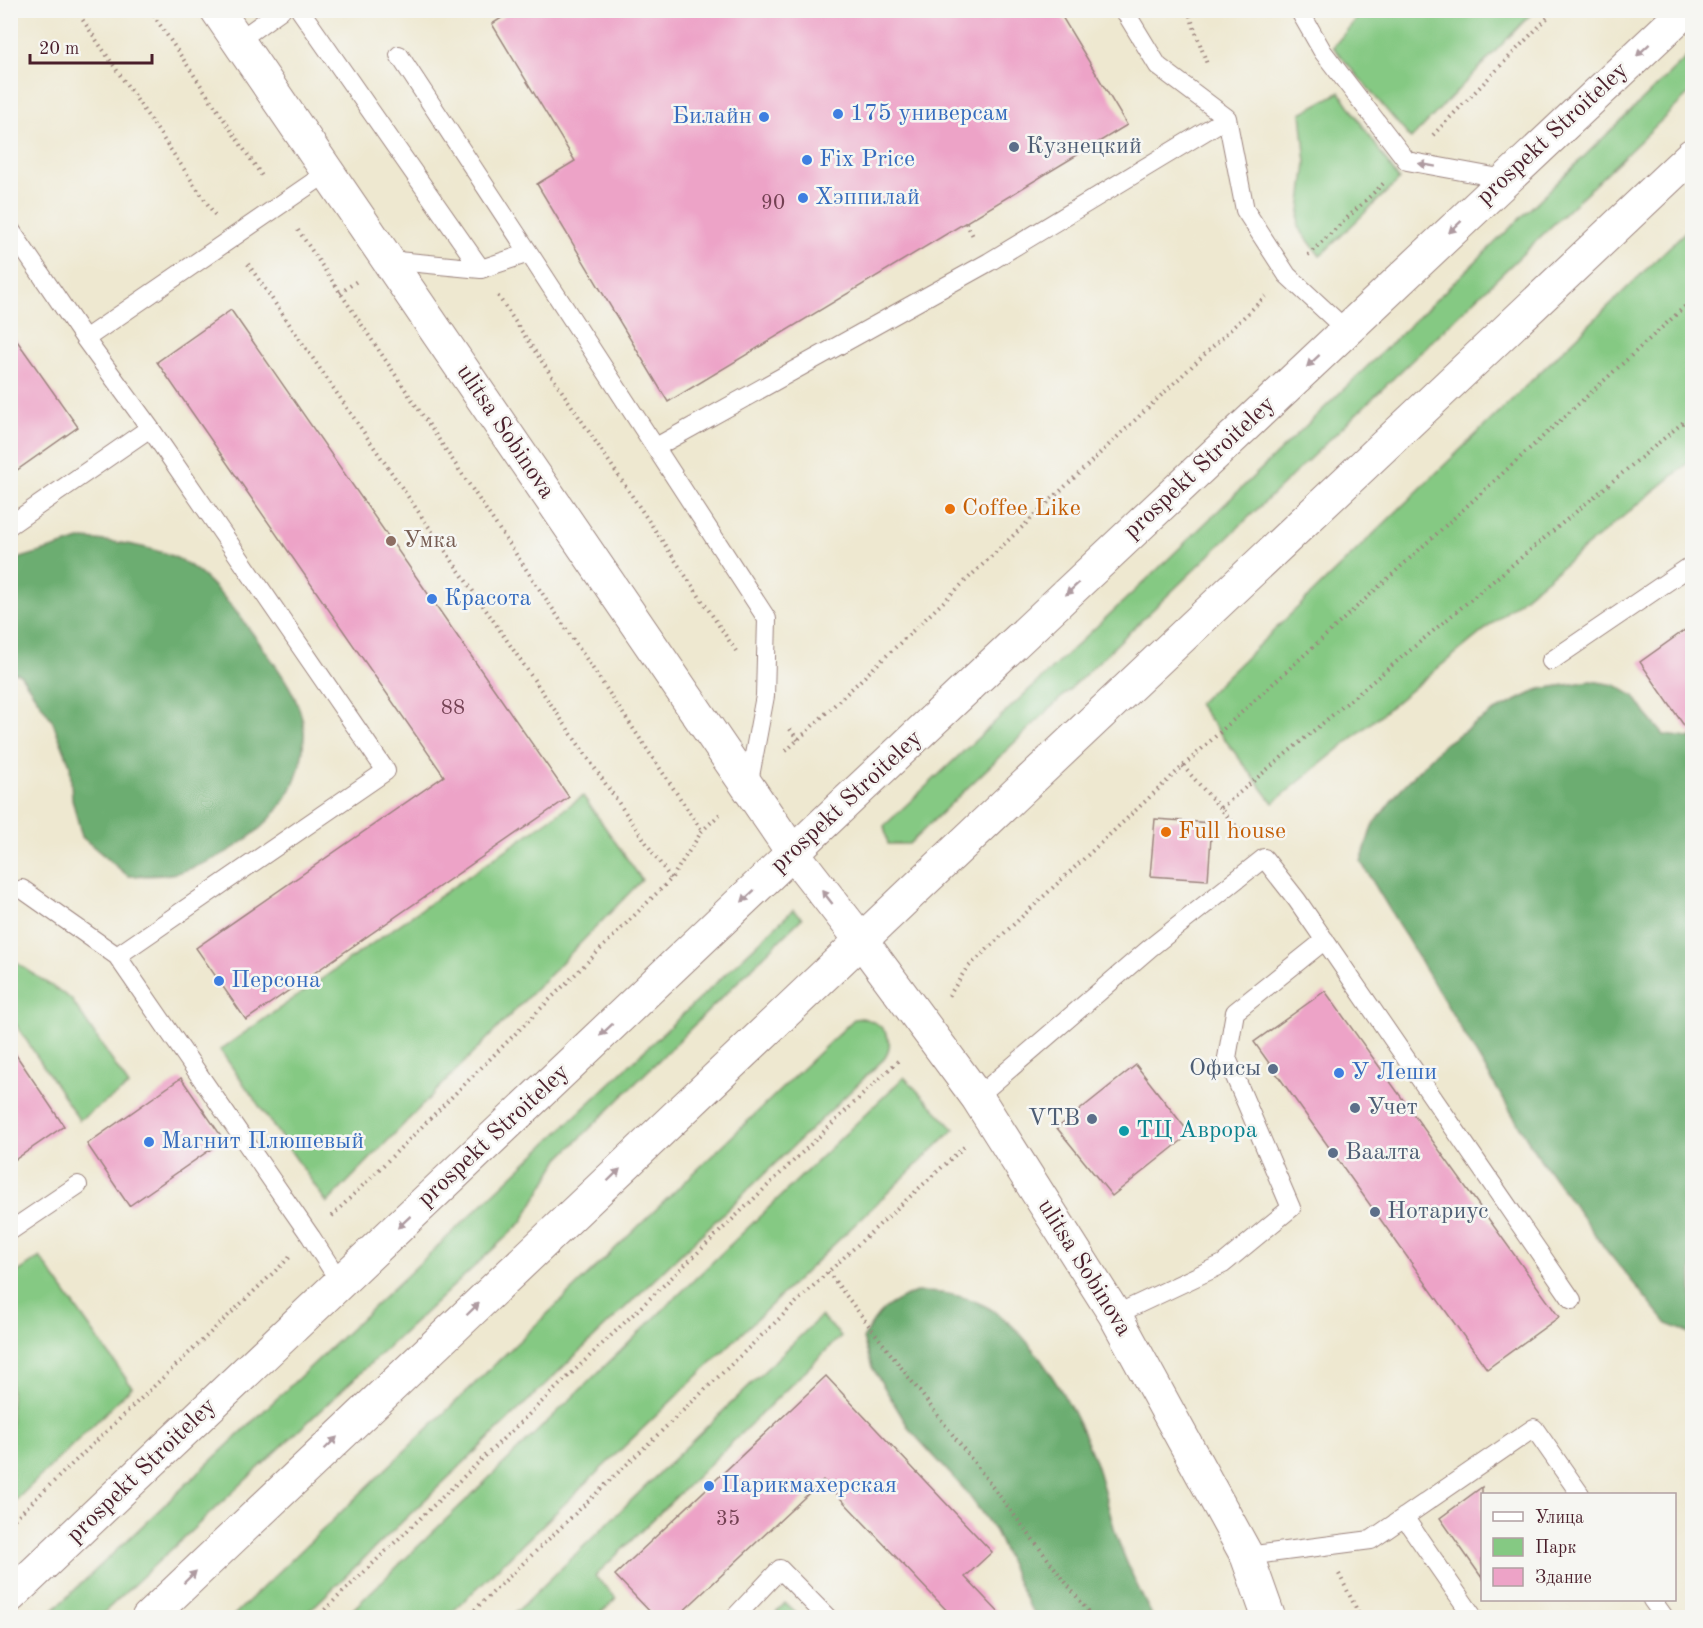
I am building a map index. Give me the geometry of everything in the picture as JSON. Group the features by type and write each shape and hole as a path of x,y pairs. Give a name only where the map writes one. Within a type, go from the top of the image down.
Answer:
{"main road":[{"name":"ulitsa Sobinova","path":"217,10 793,853 861,940 984,1110 1115,1315 1247,1556 1269,1617"},
{"name":"prospekt Stroiteley","path":"10,1596 1686,10"},
{"path":"148,1617 1692,155"}],"lane":[{"path":"238,41 281,10"},
{"path":"300,10 481,269"},
{"path":"1124,10 1158,66 1227,118 1245,210 1287,275 1346,330"},
{"path":"1299,10 1323,52 1407,161 1505,180"},
{"path":"399,55 767,619 765,696 748,787"},
{"path":"656,447 989,262 1227,118"},
{"path":"85,339 328,172"},
{"path":"10,229 386,771 117,956"},
{"path":"387,260 481,269 529,253"},
{"path":"10,525 150,428"},
{"path":"1551,661 1692,565"},
{"path":"984,1110 1150,948 1263,858 1325,940 1572,1300"},
{"path":"22,889 117,956 340,1282"},
{"path":"1115,1315 1223,1264 1291,1208 1227,1058 1235,1012 1325,940"},
{"path":"10,1231 78,1185"},
{"path":"1247,1556 1371,1540 1534,1428 1579,1493"},
{"path":"1404,1517 1474,1617"},
{"path":"734,1617 780,1569 828,1617"},
{"path":"1653,1601 1665,1617"}],"path":[{"path":"76,10 671,879"},
{"path":"150,10 702,831"},
{"path":"10,1523 311,1237 671,879 702,831 1407,161 1556,10"},
{"path":"481,269 765,696 798,740"},
{"path":"316,1617 928,1032 966,969 1183,766 1692,300"},
{"path":"1221,808 1692,415"},
{"path":"1183,766 1263,858"},
{"path":"466,1617 828,1272 984,1110"},
{"path":"828,1272 1093,1617"},
{"path":"1326,1546 1361,1617"}],"green space":[{"path":"1363,11 1534,11 1411,139 1333,47"},
{"path":"1692,52 1692,91 909,844 888,844 884,826 1160,567"},
{"path":"1340,92 1399,180 1320,256 1298,227 1306,163 1301,113"},
{"path":"1692,225 1692,460 1273,803 1198,704"},
{"path":"83,539 139,546 172,556 195,569 246,624 285,679 302,717 303,748 298,771 290,792 277,810 262,827 225,853 177,873 128,876 82,837 72,799 70,765 52,720 20,674 11,672 11,561"},
{"path":"1591,681 1615,685 1634,696 1664,735 1689,738 1692,736 1692,1334 1667,1324 1607,1251 1535,1152 1361,862 1372,826 1399,791 1443,745 1493,712 1540,689"},
{"path":"583,796 642,880 327,1203 220,1050"},
{"path":"793,910 802,918 559,1159 522,1222 99,1617 46,1617"},
{"path":"11,959 71,999 129,1086 79,1120 11,1017"},
{"path":"862,1018 876,1023 886,1033 889,1045 884,1059 303,1617 232,1617 854,1019"},
{"path":"904,1077 954,1129 447,1617 345,1617"},
{"path":"40,1257 132,1387 11,1505 11,1277"},
{"path":"916,1292 950,1294 983,1305 1017,1331 1049,1371 1085,1437 1097,1467 1119,1543 1153,1617 1038,1617 1028,1605 995,1531 965,1490 910,1430 872,1367 863,1339 868,1329 890,1304"},
{"path":"821,1316 841,1336 595,1576 616,1598 597,1617 511,1617"},
{"path":"785,1603 800,1617 772,1617"}],"building":[{"path":"514,10 1058,10 1127,125 668,402 537,184 575,161 492,24"},
{"path":"231,310 569,797 246,1020 196,948 444,776 157,362"},
{"path":"10,331 78,427 10,475"},
{"path":"1692,625 1692,737 1640,662"},
{"path":"1155,819 1212,823 1208,880 1150,876"},
{"path":"1325,991 1559,1317 1487,1369 1254,1042"},
{"path":"10,1046 64,1126 10,1163"},
{"name":"ТЦ Аврора","path":"1136,1065 1190,1134 1112,1196 1057,1128"},
{"path":"181,1078 224,1140 129,1206 87,1144"},
{"path":"826,1376 992,1552 965,1577 1003,1617 953,1617 823,1480 677,1617 655,1617 615,1575"},
{"path":"1482,1487 1481,1577 1440,1518"}],"place":[{"name":"175 универсам","path":"838,114"},
{"name":"Билайн","path":"764,117"},
{"name":"Кузнецкий","path":"1014,147"},
{"name":"Fix Price","path":"807,160"},
{"name":"Хэппилай","path":"803,198"},
{"name":"Coffee Like","path":"950,509"},
{"name":"Умка","path":"391,541"},
{"name":"Красота","path":"432,599"},
{"name":"Full house","path":"1166,832"},
{"name":"Персона","path":"219,981"},
{"name":"Офисы","path":"1273,1069"},
{"name":"У Леши","path":"1339,1073"},
{"name":"Учет","path":"1355,1108"},
{"name":"VTB","path":"1092,1119"},
{"name":"ТЦ Аврора","path":"1124,1131"},
{"name":"Магнит Плюшевый","path":"149,1142"},
{"name":"Ваалта","path":"1333,1153"},
{"name":"Нотариус","path":"1375,1212"},
{"name":"Парикмахерская","path":"709,1486"}]}
